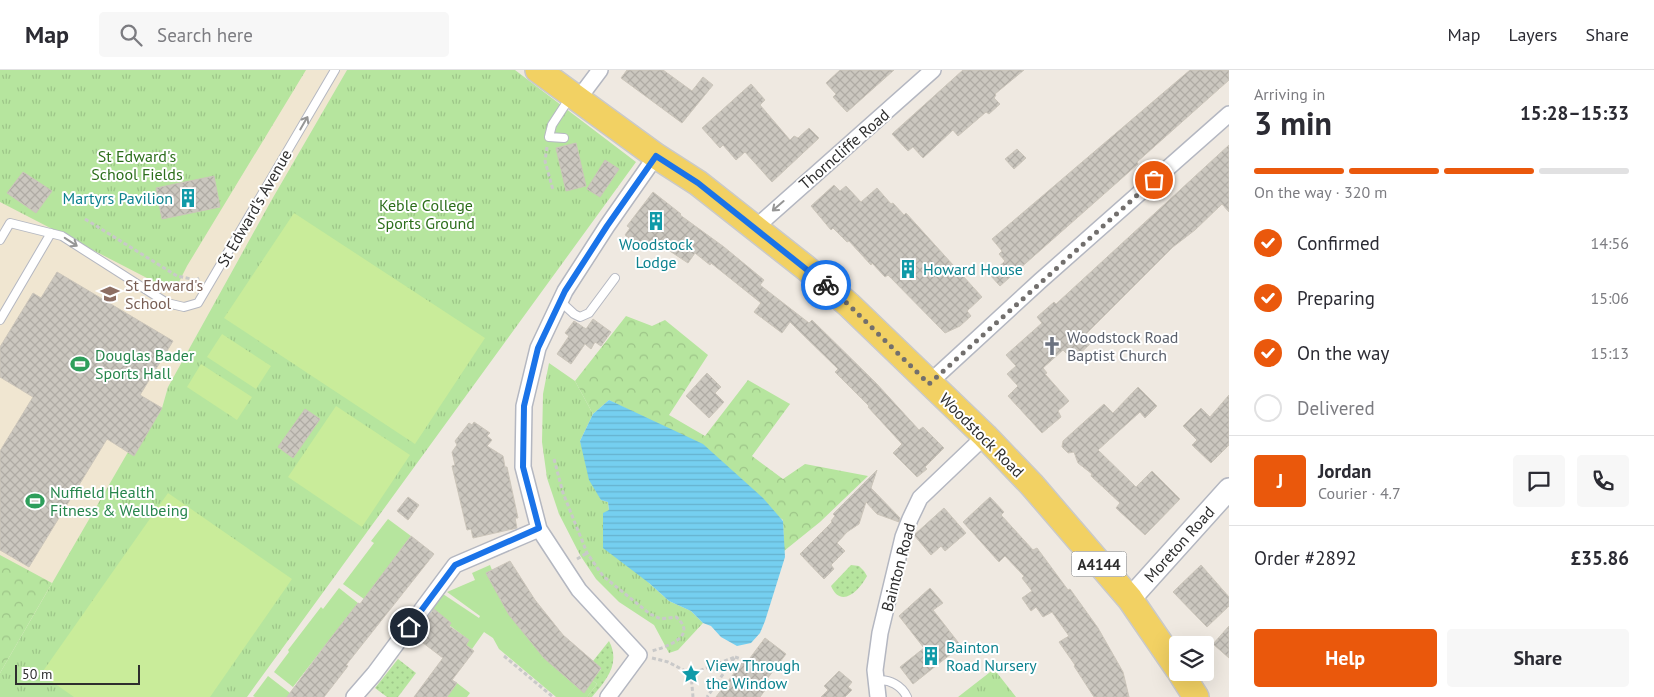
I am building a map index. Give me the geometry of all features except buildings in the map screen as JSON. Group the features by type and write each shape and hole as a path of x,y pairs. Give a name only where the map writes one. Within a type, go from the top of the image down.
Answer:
{"main road":[{"name":"Woodstock Road","path":"538,70 573,100 698,183 849,305 985,436 1032,485 1130,599 1169,656"},
{"name":"Moreton Road","path":"1130,599 1229,489"},
{"path":"1186,681 1196,697"}],"street":[{"path":"573,100 600,70"},
{"name":"Thorncliffe Road","path":"755,228 933,70"},
{"path":"929,384 1040,281 1229,114"},
{"path":"608,697 640,655 579,590 539,528 523,467 524,406 538,348 560,301 607,226 656,156"},
{"name":"Bainton Road","path":"878,697 875,670 880,633 903,538 910,519 920,498 985,436"},
{"path":"354,697 374,674 455,565 539,528"}],"lane":[{"name":"St Edward's Avenue","path":"0,240 10,223 62,236 167,303 184,307 198,303 335,70"},
{"path":"564,138 549,136 552,125 573,100"},
{"path":"0,320 51,233"},
{"path":"560,301 580,317 589,313 614,278"},
{"path":"876,681 887,680 896,684 904,690 907,697"}],"path":[{"path":"549,136 545,161 553,190"},
{"path":"85,219 177,276 196,280 204,276"},
{"path":"554,459 563,493 588,553 603,576 650,614 661,619 676,617 683,626 680,638 672,645 640,655"},
{"path":"578,559 588,553"},
{"path":"640,655 668,662 692,674 735,657 744,660"},
{"path":"504,656 553,697"},
{"path":"707,697 735,657"},
{"path":"692,674 693,697"}],"shaded area":[{"name":"St Edward's School","path":"0,70 347,70 271,201 168,387 162,408 134,456 128,453 0,673"}],"green space":[{"name":"St Edward's School Fields","path":"0,70 306,70 187,266 174,292 0,202"},
{"name":"Keble College Sports Ground","path":"347,70 515,70 636,162 247,697 0,697 0,673 128,452 134,455 162,408 168,387 271,201"},
{"path":"294,213 485,338 415,444 224,318"},
{"path":"626,316 652,326 665,320 708,355 669,415 705,436 748,380 790,404 752,456 783,479 805,464 868,476 820,522 784,551 783,520 651,421 609,400 593,414 575,381"},
{"path":"222,334 271,366 256,389 207,357"},
{"path":"549,363 575,381 593,414 580,441 601,500 608,502 609,510 649,583 669,601 691,611 703,623 678,650 669,653 654,625 619,602 596,579 580,555 559,514 547,478 542,442 543,394"},
{"path":"201,364 252,397 237,420 187,387"},
{"path":"336,406 410,455 362,527 288,477"},
{"path":"168,493 292,579 210,697 74,697 41,674"},
{"path":"388,519 411,536 364,599 343,584 374,543 371,541"},
{"path":"0,555 52,583 0,673"},
{"path":"490,565 492,570 486,573 509,614 597,684 587,697 556,697 499,649 493,638 484,632 472,649 466,645 469,640 449,625 451,623 434,610 432,612 430,610 443,594 479,618 480,616 447,592 475,580 472,573"},
{"path":"851,565 859,566 867,576 855,592 845,597 840,596 835,593 831,586"},
{"path":"339,588 358,603 293,687 274,672 289,652 288,650 321,607 323,609"},
{"path":"609,641 612,649 613,664 607,678 592,697 587,697 597,684 592,680 601,669 593,661"},
{"path":"398,659 416,673 398,697 387,697 375,688"},
{"path":"994,669 1016,697 958,697"},
{"path":"268,676 290,693 287,697 253,696"},
{"path":"457,683 470,693 467,697 447,697"}],"water":[{"path":"609,400 703,444 763,498 783,521 785,557 765,621 760,633 751,643 737,646 721,637 711,626 703,623 691,611 669,601 649,583 603,548 603,513 609,510 608,502 601,500 589,480 580,441 593,414"}],"way so far":[{"path":"826,285 849,305 929,384 1040,281 1154,180"}],"place":[{"name":"Martyrs Pavilion","path":"188,198"},
{"name":"Woodstock Lodge","path":"656,221"},
{"name":"Howard House","path":"908,269"},
{"name":"St Edward's School","path":"110,294"},
{"name":"Woodstock Road Baptist Church","path":"1052,346"},
{"name":"Douglas Bader Sports Hall","path":"80,364"},
{"name":"Nuffield Health Fitness & Wellbeing","path":"35,501"},
{"name":"Bainton Road Nursery","path":"931,656"},
{"name":"View Through the Window","path":"691,674"}],"route":[{"path":"409,627 455,565 539,528 523,467 524,406 538,348 565,291 607,226 656,156 698,183 826,285"}]}
